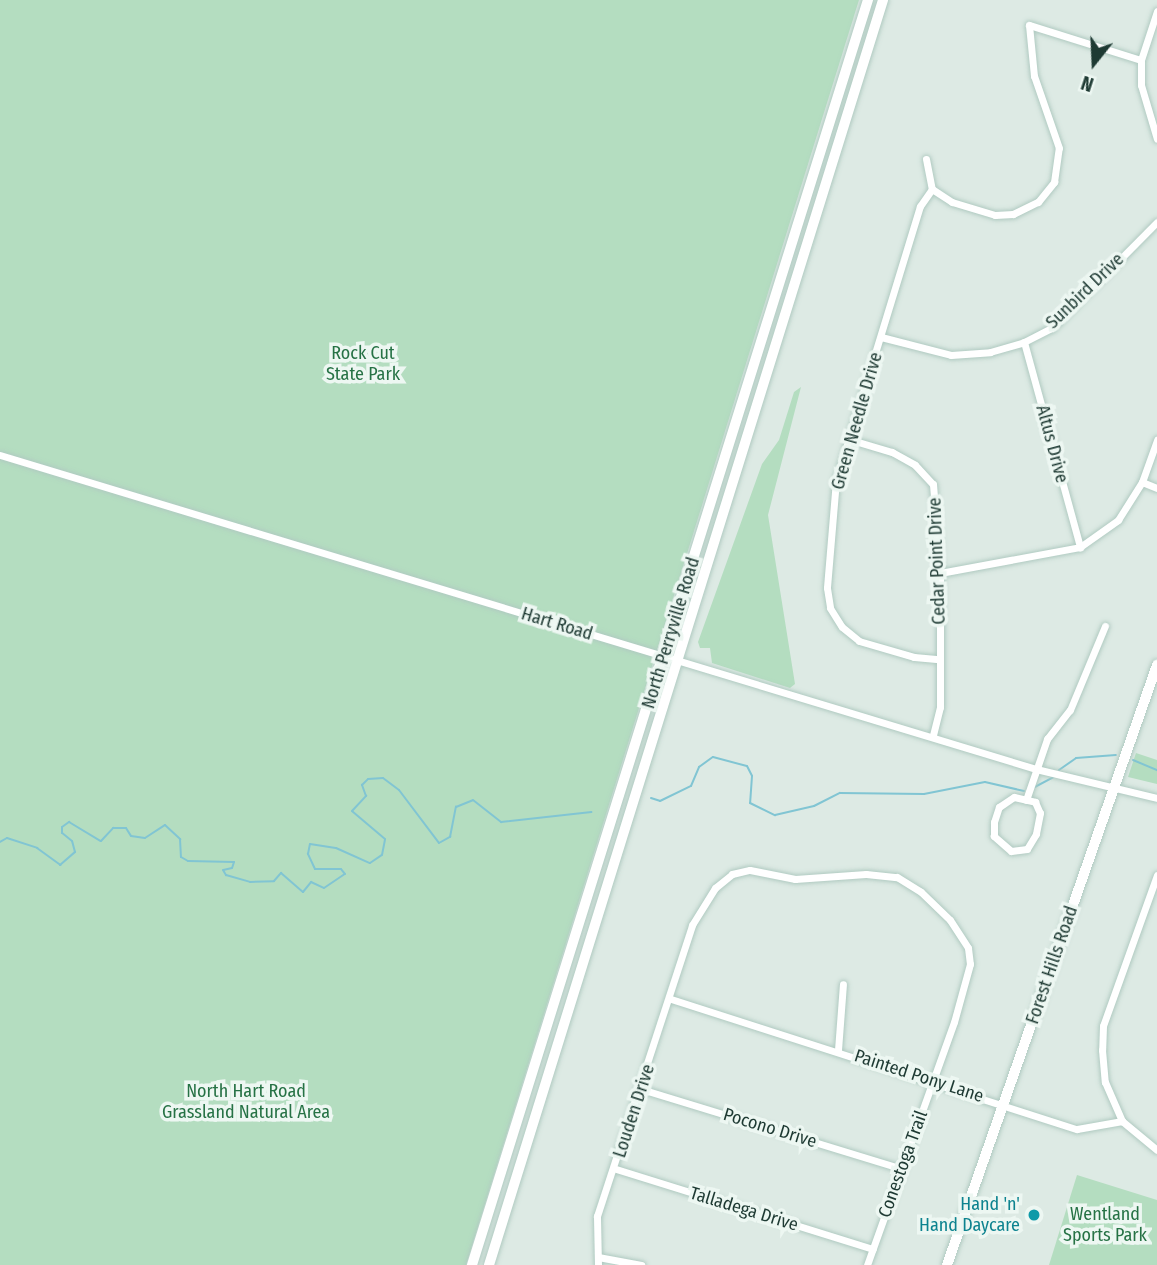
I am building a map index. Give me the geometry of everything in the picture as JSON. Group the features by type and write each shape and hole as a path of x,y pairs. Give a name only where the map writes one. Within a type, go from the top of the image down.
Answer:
{"main road":[{"name":"North Perryville Road","path":"472,1265 868,0"},
{"name":"North Perryville Road","path":"489,1265 883,0"}],"street":[{"path":"1157,11 1140,60 1141,85 1157,138"},
{"path":"926,159 932,189 952,202 995,215 1013,214 1038,202 1054,182 1059,148 1034,76 1029,25 1140,60"},
{"name":"Green Needle Drive","path":"932,189 920,206 836,480 827,588 830,608 842,627 859,641 914,657 939,659"},
{"name":"Sunbird Drive","path":"881,337 951,355 990,352 1024,342 1052,328 1157,222"},
{"name":"Altus Drive","path":"1024,342 1080,547"},
{"name":"Cedar Point Drive","path":"848,439 892,452 915,465 933,484 940,573 940,707 933,736"},
{"path":"940,573 1080,547 1118,520 1142,482 1157,440"},
{"name":"Hart Road","path":"0,455 1036,769 1114,791 1157,798"},
{"path":"1142,482 1157,488"},
{"path":"1026,800 1047,739 1070,710 1105,626"},
{"name":"Forest Hills Road","path":"947,1265 1157,665"},
{"path":"1014,797 1026,800 1035,802 1040,813 1037,834 1027,849 1011,851 994,836 994,822 999,807 1014,797"},
{"name":"Louden Drive","path":"598,1261 597,1216 615,1170 671,999 681,958 703,903 732,874 750,870 796,879 883,875 908,882 962,935 970,964 966,984"},
{"path":"1157,875 1103,1026 1105,1082 1122,1121 1157,1150"},
{"name":"Conestoga Trail","path":"867,1265 966,984"},
{"path":"838,1050 843,985"},
{"name":"Painted Pony Lane","path":"671,999 838,1050 1077,1129 1122,1121"},
{"name":"Pocono Drive","path":"641,1089 900,1168"},
{"name":"Talladega Drive","path":"615,1170 873,1249"},
{"path":"598,1261 641,1265"}],"green space":[{"name":"Rock Cut State Park","path":"0,0 859,0 466,1265 0,1265"},
{"path":"801,387 768,515 795,684 790,688 712,663 710,648 700,648 698,642 762,464 779,440 794,392"},
{"path":"1136,753 1157,760 1157,784 1128,777"},
{"name":"Wentland Sports Park","path":"1077,1175 1157,1200 1157,1265 1049,1265"}],"waterway":[{"path":"1059,770 1076,758 1116,755"},
{"path":"651,798 660,801 691,786 699,767 713,757 747,766 752,776 750,803 775,815 814,806 840,793 924,794 985,782 1024,791"},
{"path":"1133,760 1157,770"},
{"path":"1031,789 1054,777"},
{"path":"0,842 7,838 37,848 60,865 75,852 72,841 62,833 62,827 69,822 101,841 113,828 126,828 131,836 145,838 165,825 180,839 181,857 188,861 234,862 232,868 223,870 226,875 250,882 274,881 281,873 303,892 311,882 324,888 345,874 341,869 315,869 308,854 310,844 336,848 370,863 382,855 385,839 352,811 366,796 362,785 368,779 383,778 399,790 439,843 450,837 456,807 473,800 501,822 591,812"}],"place":[{"name":"Hand 'n' Hand Daycare","path":"1034,1215"}],"park label":[{"name":"North Hart Road Grassland Natural Area","path":"246,1102"}]}
